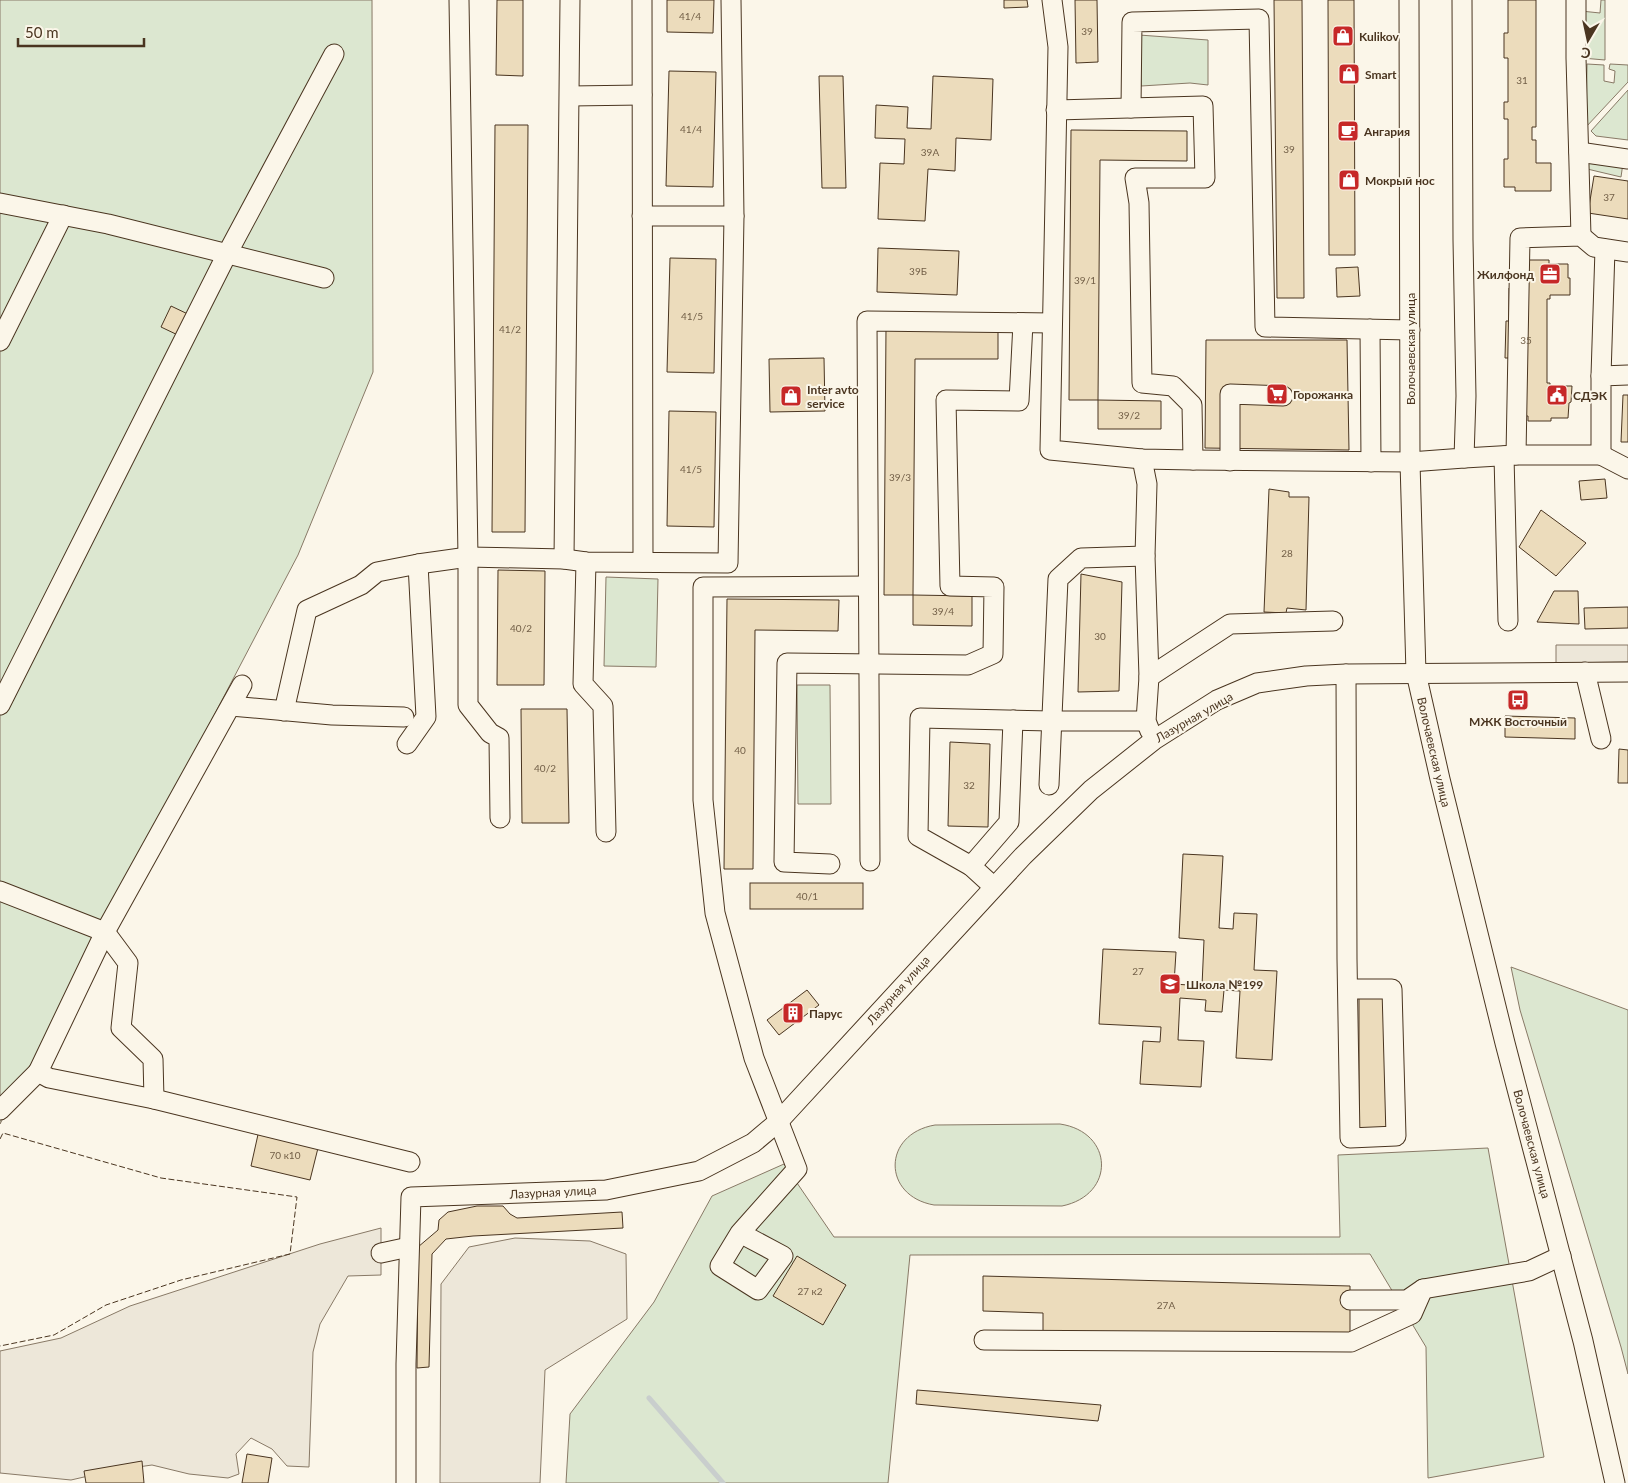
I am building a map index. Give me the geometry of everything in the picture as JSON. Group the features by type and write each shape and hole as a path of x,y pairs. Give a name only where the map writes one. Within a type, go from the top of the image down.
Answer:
{"street":[{"path":"459,0 468,556 468,705 490,733 499,738 500,818"},
{"path":"564,559 570,0"},
{"path":"642,0 643,562"},
{"path":"284,711 307,610 361,585 378,572 468,556 564,559 586,562 728,563 734,216 731,0"},
{"path":"1052,0 1058,47 1050,450 1142,459 1230,461 1410,462 1510,456 1601,455 1628,469"},
{"name":"Волочаевская улица","path":"1409,0 1410,462 1416,673 1444,798 1505,1043 1583,1341 1615,1483"},
{"path":"1462,0 1466,396 1464,458"},
{"path":"1576,0 1581,236"},
{"path":"1131,108 1132,22 1259,19 1265,327 1410,330"},
{"path":"0,705 227,254 334,54"},
{"path":"570,96 642,95"},
{"path":"1056,110 1203,106 1205,178 1135,178 1139,203 1142,384 1173,386 1192,405 1193,460"},
{"path":"1578,152 1628,159"},
{"path":"0,203 108,224 324,278"},
{"path":"0,341 63,215"},
{"path":"642,216 734,216"},
{"path":"1508,621 1510,456 1520,238 1581,236 1594,248 1628,252"},
{"path":"1601,455 1601,376 1605,249"},
{"path":"870,861 867,321 1052,323"},
{"path":"830,864 784,862 787,663 968,665 993,654 994,586 950,586 946,400 1019,400 1023,323"},
{"path":"1370,329 1371,462"},
{"path":"1601,376 1628,375"},
{"path":"1230,461 1230,394 1283,396"},
{"path":"1142,459 1147,484 1145,556 1149,677 1146,721 1154,740"},
{"path":"1049,786 1058,579 1081,558 1145,556"},
{"path":"586,562 583,684 603,706 606,832"},
{"path":"407,744 426,716 418,564"},
{"path":"740,1233 797,1169 754,1058 715,912 703,800 704,587 868,586"},
{"path":"1149,677 1230,624 1333,621"},
{"path":"1585,672 1601,739"},
{"name":"Лазурная улица","path":"406,1483 406,1364 410,1198 606,1190 698,1171 753,1144 778,1122 1023,856 1091,790 1154,740 1217,700 1257,683 1306,676 1416,673 1628,672"},
{"path":"1346,674 1348,989 1350,1138 1396,1136 1392,989 1348,989"},
{"path":"0,1110 38,1072 105,932 242,685"},
{"path":"231,706 332,715 404,717"},
{"path":"994,887 971,866 918,836 920,718 1146,721"},
{"path":"971,866 1009,822 1013,720"},
{"path":"0,891 105,932 128,963 121,1028 153,1058 154,1099"},
{"path":"38,1072 49,1078 154,1099 410,1162"},
{"path":"381,1253 409,1247"},
{"path":"1350,1300 1407,1300 1423,1289 1529,1270 1561,1256"},
{"path":"984,1340 1351,1342 1412,1314 1423,1289"}],"green space":[{"path":"0,0 372,0 373,372 298,555 0,1124"},
{"path":"1601,0 1605,0 1605,60 1582,58 1581,11 1600,13"},
{"path":"1139,35 1208,40 1208,85 1190,83 1141,86"},
{"path":"1587,64 1604,65 1604,81 1614,83 1615,71 1609,69 1610,64 1628,65 1628,82 1586,127"},
{"path":"1628,90 1628,140 1596,136 1591,131"},
{"path":"1591,160 1623,163 1621,177 1583,168"},
{"path":"606,577 658,579 656,667 604,666"},
{"path":"797,685 830,685 831,804 798,804"},
{"path":"1511,967 1628,1010 1628,1374 1520,1010"},
{"path":"1060,1124 1078,1129 1091,1139 1099,1151 1102,1164 1099,1177 1092,1190 1080,1200 1062,1206 934,1205 917,1199 905,1190 897,1178 895,1165 898,1152 905,1140 918,1131 935,1125"},
{"path":"1488,1148 1544,1457 1428,1478 1426,1347 1370,1254 910,1255 888,1483 566,1483 570,1414 654,1302 712,1196 784,1164 834,1237 1340,1237 1338,1155"}],"shaded area":[{"path":"1556,645 1628,645 1628,662 1556,663"},
{"path":"381,1228 381,1275 348,1276 320,1324 313,1352 309,1467 287,1466 272,1449 251,1438 236,1454 239,1474 228,1478 189,1474 152,1465 110,1471 71,1480 0,1473 0,1351 61,1338 130,1306 320,1244"},
{"path":"515,1238 590,1241 626,1254 627,1319 545,1370 540,1483 440,1483 441,1284 469,1247"}],"building":[{"path":"497,0 523,0 523,76 496,75"},
{"path":"667,0 714,0 713,33 667,32"},
{"path":"1004,0 1027,0 1028,7 1004,8"},
{"path":"1075,0 1097,0 1098,62 1076,63"},
{"path":"1274,0 1302,0 1304,298 1277,298"},
{"path":"1328,0 1354,0 1355,255 1329,255"},
{"path":"1508,0 1536,0 1536,127 1532,127 1532,140 1536,140 1536,163 1551,163 1551,191 1515,191 1515,187 1504,187 1504,159 1508,159 1508,119 1504,119 1504,102 1508,102 1508,58 1504,58 1504,33 1508,33"},
{"path":"669,71 716,72 713,187 666,186"},
{"path":"819,76 843,76 846,188 822,188"},
{"path":"933,76 993,79 991,140 956,138 955,171 928,169 925,221 878,219 880,163 904,164 905,139 875,138 876,105 908,107 907,128 931,129"},
{"path":"495,125 528,125 525,532 492,532"},
{"path":"1071,130 1187,131 1187,161 1100,160 1098,400 1069,400"},
{"path":"1594,176 1628,181 1628,219 1588,213"},
{"path":"878,248 959,251 957,295 877,292"},
{"path":"670,258 716,259 714,373 667,372"},
{"path":"1528,260 1549,260 1549,264 1568,264 1570,295 1550,295 1550,299 1547,299 1547,383 1550,383 1550,386 1572,386 1568,418 1551,418 1551,421 1528,421 1528,416 1515,416 1509,358 1505,358 1506,321 1509,321 1509,288 1511,288"},
{"path":"1358,267 1360,296 1337,297 1336,268"},
{"path":"171,306 192,316 182,337 161,327"},
{"path":"886,327 998,328 998,359 915,359 913,595 884,595"},
{"name":"Горожанка","path":"1206,340 1347,340 1349,450 1205,448"},
{"path":"824,358 825,411 770,412 769,359"},
{"path":"1623,395 1628,395 1628,442 1621,442"},
{"path":"1098,400 1161,401 1161,429 1098,429"},
{"path":"669,411 716,412 714,527 667,526"},
{"path":"1605,479 1607,498 1581,500 1579,481"},
{"path":"1269,489 1289,492 1289,497 1309,497 1306,610 1287,608 1286,613 1264,612"},
{"path":"1541,510 1586,543 1556,576 1519,547"},
{"path":"498,570 545,571 544,685 497,685"},
{"path":"1081,574 1122,582 1119,691 1078,692"},
{"path":"1554,591 1578,591 1579,624 1537,622"},
{"path":"913,595 972,596 972,626 913,625"},
{"path":"727,599 839,600 838,631 755,630 753,869 724,869"},
{"path":"1628,607 1628,628 1585,629 1584,608"},
{"path":"521,709 567,709 569,823 522,823"},
{"path":"1505,716 1575,718 1575,739 1505,737"},
{"path":"950,742 990,744 988,827 948,826"},
{"path":"1619,749 1628,750 1628,783 1618,783"},
{"path":"1183,854 1223,856 1219,928 1233,929 1234,913 1257,914 1254,970 1277,971 1272,1060 1236,1058 1240,991 1224,990 1222,1012 1205,1011 1206,1000 1180,998 1178,1040 1204,1041 1201,1087 1140,1084 1143,1041 1160,1042 1161,1027 1099,1024 1103,949 1176,952 1174,984 1202,986 1204,940 1179,938"},
{"path":"750,883 863,883 863,909 750,909"},
{"name":"Парус","path":"807,990 819,1005 779,1035 767,1020"},
{"path":"1359,998 1390,998 1389,1132 1359,1132"},
{"path":"259,1130 319,1144 310,1180 251,1166"},
{"path":"477,1206 503,1206 510,1214 517,1218 622,1212 623,1228 446,1239 432,1254 429,1367 417,1368 418,1247 438,1230 439,1220 448,1212"},
{"path":"797,1256 846,1285 823,1325 773,1296"},
{"path":"983,1276 1350,1286 1350,1335 1043,1331 1043,1313 983,1311"},
{"path":"917,1390 1101,1405 1098,1421 916,1404"},
{"path":"247,1454 272,1458 268,1483 242,1483"},
{"path":"142,1461 144,1483 86,1483 84,1471"}],"waterway":[{"path":"649,1398 723,1483"}],"fence":[{"path":"0,1139 3,1133 161,1178 297,1197 290,1254 181,1280 106,1305 54,1335 0,1346"}],"place":[{"name":"Kulikov","path":"1343,36"},
{"name":"Smart","path":"1349,74"},
{"name":"Ангария","path":"1348,131"},
{"name":"Мокрый нос","path":"1349,180"},
{"name":"Жилфонд","path":"1550,274"},
{"name":"Горожанка","path":"1277,394"},
{"name":"СДЭК","path":"1557,395"},
{"name":"Inter avto service","path":"791,396"},
{"name":"МЖК Восточный","path":"1518,700"},
{"name":"Школа №199","path":"1170,984"},
{"name":"Парус","path":"793,1013"}]}
